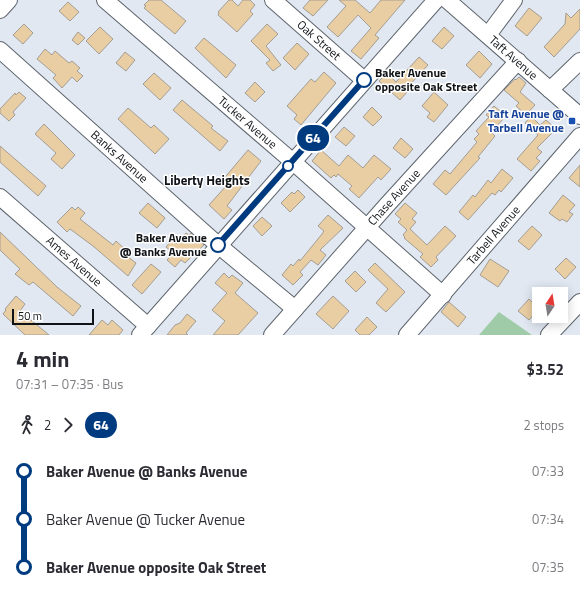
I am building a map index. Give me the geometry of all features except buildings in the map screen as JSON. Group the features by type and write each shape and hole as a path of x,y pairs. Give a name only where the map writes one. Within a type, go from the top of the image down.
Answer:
{"street":[{"path":"0,10 9,0"},
{"name":"Tucker Avenue","path":"105,0 292,161 442,295"},
{"name":"Oak Street","path":"273,0 364,80"},
{"path":"144,330 436,0"},
{"name":"Taft Avenue","path":"447,0 580,116"},
{"path":"488,35 514,0"},
{"name":"Banks Avenue","path":"0,50 218,245 295,309"},
{"name":"Chase Avenue","path":"272,335 367,227 518,61"},
{"path":"550,90 580,61"},
{"name":"Tarbell Avenue","path":"407,335 580,136"},
{"name":"Ames Avenue","path":"0,198 144,330"},
{"path":"549,335 580,302"}],"green space":[{"path":"499,312 532,335 479,335"}],"bus line":[{"name":"64","path":"218,245 364,80"}],"place":[{"name":"Baker Avenue opposite Oak Street","path":"364,80"},
{"name":"Taft Avenue @ Tarbell Avenue","path":"572,121"},
{"name":"Baker Avenue @ Banks Avenue","path":"218,245"}],"district":[{"name":"Liberty Heights","path":"207,180"}]}
